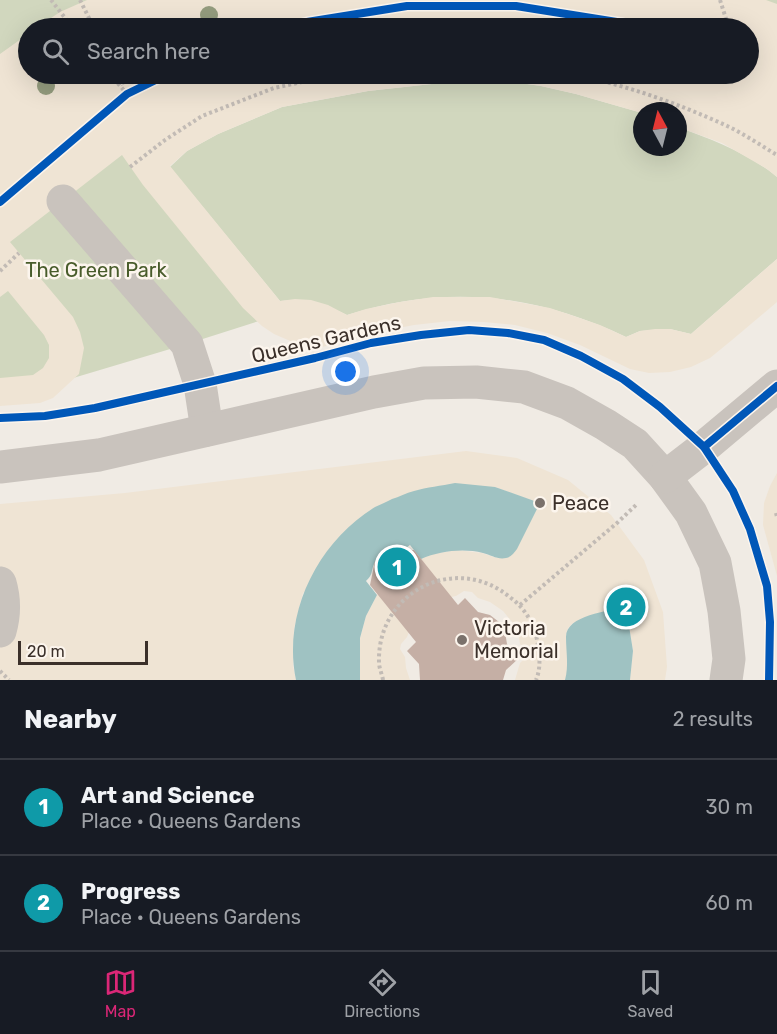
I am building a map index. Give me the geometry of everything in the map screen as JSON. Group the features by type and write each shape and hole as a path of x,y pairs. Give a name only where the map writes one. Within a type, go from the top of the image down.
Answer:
{"street":[{"path":"63,201 187,344 200,384 207,430"},
{"path":"0,467 99,455 424,382 476,382 524,387 567,403 635,444 665,477 691,513 715,563 724,610 725,673"},
{"path":"665,477 777,386"},
{"path":"0,582 4,616 0,631"}],"path":[{"path":"51,0 65,18"},
{"path":"80,0 89,18"},
{"path":"720,0 726,18"},
{"path":"118,84 127,94"},
{"path":"122,84 127,94"},
{"path":"130,167 165,140 202,116 274,88 293,84"},
{"path":"611,84 654,97 726,125 777,155"},
{"path":"118,102 137,89"},
{"path":"0,271 19,253"},
{"path":"520,605 617,523 665,477"},
{"path":"383,680 379,663 381,638 391,615 407,596 428,583 453,577 478,579 501,589 520,605 533,626 539,651 536,680"},
{"path":"0,670 9,680"}],"green space":[{"name":"The Green Park","path":"0,0 777,0 777,137 753,84 759,84 759,18 18,18 18,84 42,84 115,138 259,321 43,387 0,390"},
{"path":"432,84 527,84 576,94 633,110 633,156 687,156 687,130 742,154 777,177 777,259 691,334 670,329 640,331 626,337 557,311 488,298 419,299 383,305 347,315 315,302 280,301 170,167 187,151 218,134 282,107 368,91"}],"shaded area":[{"path":"87,0 766,0 777,4 777,177 722,143 687,130 687,102 633,102 633,110 576,94 527,84 759,84 759,18 51,18"},
{"path":"18,41 18,84 432,84 368,91 282,107 218,134 187,151 170,166 280,301 311,300 328,305 347,315 366,309 433,297 490,297 550,308 600,325 626,337 640,331 655,329 670,329 691,334 777,259 777,302 710,358 691,367 670,372 649,373 630,369 580,345 547,333 515,325 484,322 450,321 414,325 322,347 295,343 262,326 243,308 143,185 122,155 10,242 73,317 80,332 84,348 79,374 53,398 40,403 0,406 0,378 33,375 43,368 49,358 49,345 44,335 8,291 0,297 0,54"},
{"path":"466,451 517,458 568,480 611,515 644,560 663,612 667,667 665,680 630,680 633,651 626,607 573,623 568,628 565,680 515,680 520,663 526,654 513,623 503,611 490,602 478,598 472,592 464,591 456,596 443,599 411,627 400,649 405,657 410,680 360,680 360,638 366,616 377,595 421,559 433,554 457,550 482,553 497,558 539,503 495,487 303,593 294,629 293,666 296,680 0,680 0,504 125,493"},
{"path":"777,473 777,576 763,525 764,503"}],"water":[{"path":"455,483 495,487 540,503 515,552 509,557 497,558 475,551 444,552 421,559 410,545 403,550 382,554 376,560 371,575 366,581 377,595 366,616 360,638 360,680 296,680 293,655 294,630 300,605 321,559 337,539 377,506 424,488"},
{"path":"626,607 633,651 630,680 565,680 566,637 573,624 590,615"}],"building":[{"path":"414,550 458,605 465,598 478,612 490,615 499,622 505,632 507,644 519,658 506,670 503,680 420,680 419,664 407,651 416,642 370,585 375,561 387,551"}],"cycle path":[{"path":"332,18 407,6 516,6 592,18"},
{"path":"0,202 127,94 148,84"},
{"name":"Queens Gardens","path":"0,418 45,416 95,408 371,343 421,335 469,330 508,333 544,340 581,356 623,379 660,407 704,447 733,491 750,529 767,586 770,622 769,680"},
{"path":"704,447 777,386"}],"place":[{"name":"Peace","path":"540,503"},
{"name":"Art and Science","path":"397,567"},
{"name":"Progress","path":"626,607"},
{"name":"Victoria Memorial","path":"462,640"}]}
